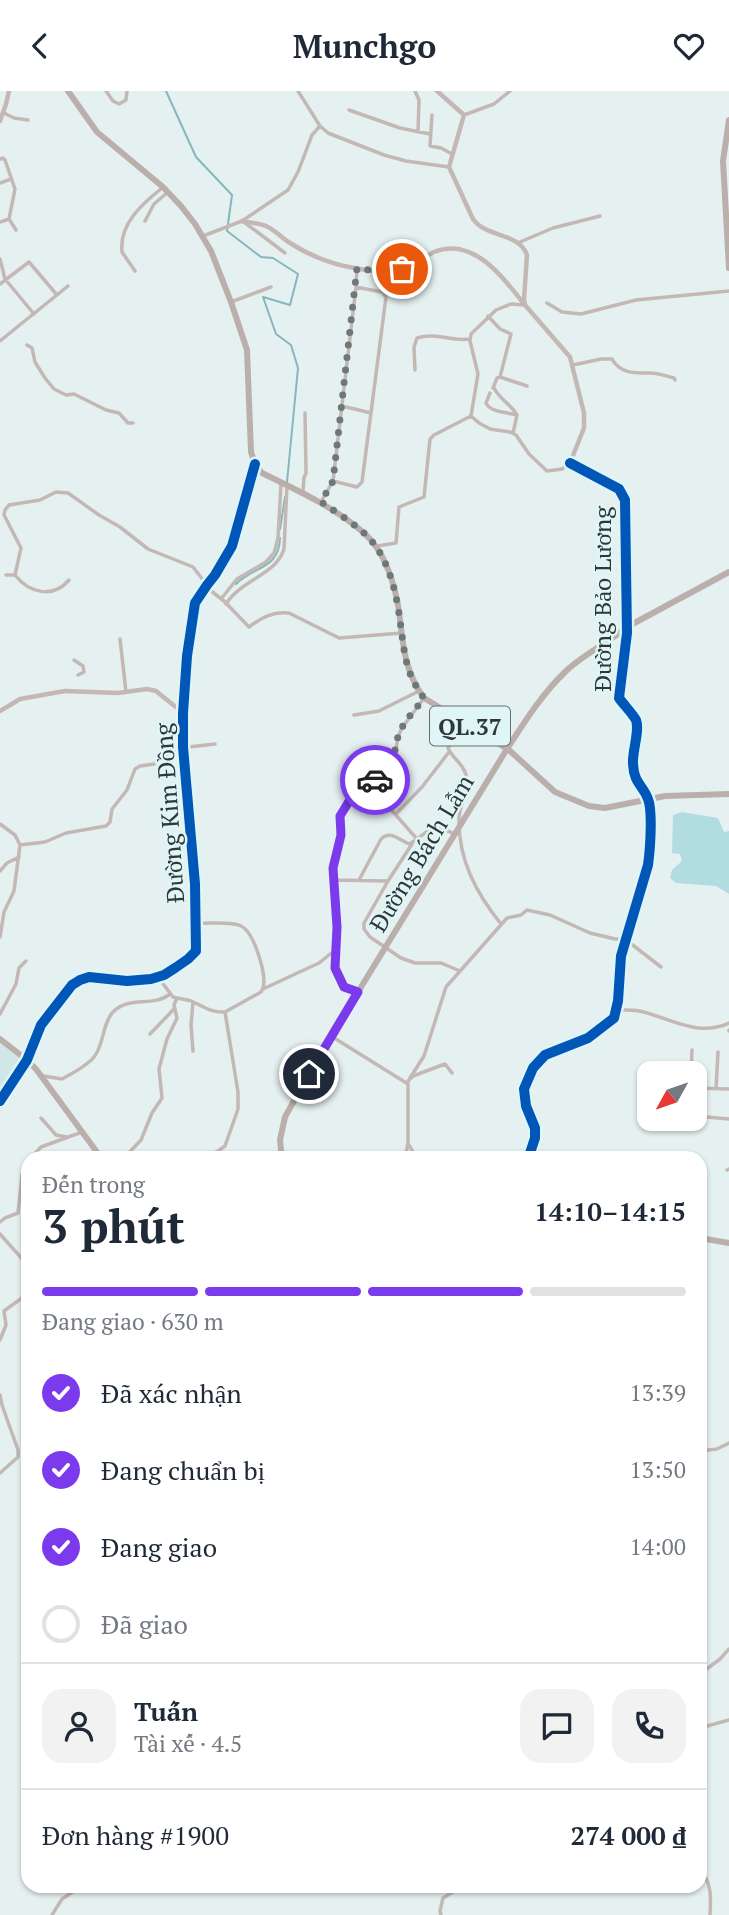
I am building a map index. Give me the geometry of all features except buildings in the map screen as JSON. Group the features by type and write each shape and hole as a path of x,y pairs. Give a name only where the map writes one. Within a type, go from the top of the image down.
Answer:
{"main road":[{"path":"68,91 97,132 166,190 203,236 215,260 247,350 251,452 255,464"},
{"path":"729,120 723,161 729,268"},
{"name":"QL.37","path":"255,464 262,473 321,502 365,534 383,560 396,593 405,661 414,685 424,698 507,748 555,792 595,808 665,796 729,794"},
{"name":"Đường Bách Lẫm","path":"281,1151 280,1140 285,1117 331,1036 507,748 538,702 566,671 627,627 729,572"},
{"path":"0,1039 41,1075 96,1151"},
{"path":"707,1239 729,1243"}],"street":[{"path":"0,121 9,91"},
{"path":"106,91 112,100 119,104 126,100 127,91"},
{"path":"298,91 320,126 328,133 384,155 449,167"},
{"path":"415,91 419,100 418,131"},
{"path":"437,91 464,115"},
{"path":"464,115 492,106 510,91"},
{"path":"349,110 400,128 430,134"},
{"path":"4,113 28,120"},
{"path":"432,115 430,146 452,154"},
{"path":"464,115 449,167 473,219 479,226 520,242 525,248 525,305"},
{"path":"203,236 240,222 288,190 312,135 320,126"},
{"path":"0,159 5,160 15,189 9,219 16,230"},
{"path":"0,183 12,178"},
{"path":"145,221 166,190"},
{"path":"135,271 122,252 124,228 149,199 166,190"},
{"path":"520,242 553,228 600,216"},
{"path":"0,222 9,219"},
{"path":"240,222 285,253"},
{"path":"240,222 267,226 291,244 316,257 349,267 390,272 413,267 432,253 444,249 463,250 478,256 500,274 570,357 584,414 584,428 570,463 562,469 547,471 529,454 516,435 491,429 471,416"},
{"path":"0,259 5,278 34,314"},
{"path":"0,284 29,262 57,295"},
{"path":"321,502 333,481 357,268"},
{"path":"0,341 68,286"},
{"path":"231,302 271,287"},
{"path":"333,481 357,487 362,482 386,297 382,292 356,287"},
{"path":"547,303 562,312 581,314 636,300 729,291"},
{"path":"471,416 478,374 470,339 473,332 488,316 505,306 525,305"},
{"path":"488,316 500,329 511,334 500,377 497,378 486,403 492,410 517,415"},
{"path":"415,370 414,347 417,338 434,335 470,339"},
{"path":"27,345 32,348 35,362 54,389 66,395 74,394 118,414 128,423 133,423"},
{"path":"573,365 612,359 615,365 630,372 661,375 675,380"},
{"path":"500,377 527,386"},
{"path":"40,381 45,378"},
{"path":"492,389 517,415 513,433"},
{"path":"342,406 371,413"},
{"path":"303,493 303,478 306,473 304,413"},
{"path":"375,546 396,543 399,507 425,497 430,439 471,416"},
{"name":"Đường Bảo Lương","path":"570,463 619,489 625,500 627,627 620,698 636,721 633,764 636,780 648,799"},
{"name":"Đường Kim Đồng","path":"0,1101 27,1060 41,1025 76,982 89,977 144,981 158,977 192,956 197,948 195,884 183,747 187,656 193,609 232,546 255,464"},
{"path":"221,599 237,579 266,562 274,552 284,484"},
{"path":"226,604 243,586 282,557 284,484"},
{"path":"69,580 63,588 54,592 42,591 22,583 16,575 21,548 4,515 6,508 11,504 40,500 62,491 71,495 151,551 193,567 206,586 249,627 265,616 282,612 339,638 402,633"},
{"path":"6,575 16,575"},
{"path":"120,639 126,692"},
{"path":"74,660 83,666 84,672 78,675"},
{"path":"0,711 20,699 65,691 126,692 144,689 153,690 183,713"},
{"path":"354,715 379,711 419,691"},
{"path":"358,992 344,987 335,968 337,927 333,868 341,835 340,816 359,785 384,776 395,755 402,728 424,698"},
{"path":"396,814 422,787 449,752 449,744 464,723"},
{"path":"20,845 45,842 63,834 105,827 110,822 112,809 127,790 135,769 154,764 168,753 183,747 215,744"},
{"path":"449,752 462,764 467,779 459,815 461,842 475,887 501,924"},
{"path":"531,1151 535,1128 526,1106 524,1090 536,1062 545,1055 596,1034 614,1018 617,1010 620,960 648,866 648,799"},
{"path":"387,805 417,839"},
{"path":"0,824 15,835 20,845 15,888 4,914 0,937"},
{"path":"455,834 441,828 433,828 417,839 388,881 363,925 367,933 385,948 408,962 441,963 460,971"},
{"path":"359,880 383,837 390,835 413,843"},
{"path":"0,871 7,863 19,857"},
{"path":"334,880 388,881"},
{"path":"406,1151 409,1081 424,1056 446,987 507,918 521,915 527,910 550,915 590,933 625,939 661,967"},
{"path":"158,977 177,999 193,1002 206,1010 225,1012 259,994 264,982 256,947 242,926 196,923"},
{"path":"262,989 319,963 334,951"},
{"path":"0,1014 16,984 19,968 26,961"},
{"path":"41,1075 62,1079 91,1060 96,1055 110,1016 117,1009 134,1002 159,1001 170,994"},
{"path":"131,1151 139,1143 162,1098 159,1069 167,1039 177,1018 174,1005 177,999"},
{"path":"193,1002 193,1051"},
{"path":"150,1034 174,1009"},
{"path":"617,1010 644,1011 692,1028 714,1028 729,1023"},
{"path":"218,1151 225,1146 238,1109 239,1092 225,1012"},
{"path":"331,1036 409,1081"},
{"path":"692,1050 692,1061"},
{"path":"716,1089 718,1052"},
{"path":"409,1081 445,1064 452,1073"},
{"path":"707,1089 729,1089"},
{"path":"707,1117 729,1119"},
{"path":"41,1118 56,1135 69,1137"},
{"path":"37,1151 41,1147 82,1132"},
{"path":"408,1140 413,1151"},
{"path":"0,1223 18,1213 21,1184"},
{"path":"0,1234 21,1256"},
{"path":"0,1340 6,1325 4,1311 21,1299"},
{"path":"0,1395 18,1457 0,1473"},
{"path":"707,1451 717,1450 729,1443"},
{"path":"707,1669 729,1649"},
{"path":"707,1726 729,1720"},
{"path":"707,1880 710,1915"},
{"path":"52,1915 62,1899 70,1893"},
{"path":"441,1915 443,1898 448,1893"}],"shaded area":[{"path":"682,812 718,818 724,832 729,831 729,894 716,886 676,883 670,878 672,870 682,861 680,854 672,853 673,815"},
{"path":"0,1043 21,1057 23,1062 0,1095"}],"waterway":[{"path":"166,91 196,157 232,195 227,231 261,257 273,258 298,274 290,305 263,297 276,334 291,345 298,368 287,482"},
{"path":"280,529 285,497"},
{"path":"236,584 270,562 279,548 280,538"}],"cycle path":[{"path":"531,1151 535,1128 526,1106 524,1089 533,1068 545,1055 588,1038 614,1018 621,956 648,865 650,841 650,805 634,771 636,720 619,698 627,633 625,500 619,489 570,463"},
{"path":"0,1101 27,1060 41,1025 72,985 89,977 127,981 151,979 164,975 196,951 195,884 183,747 187,656 195,603 232,546 255,464"}],"way so far":[{"path":"375,780 384,776 395,755 402,728 424,698 414,685 405,661 396,593 383,560 365,534 321,502 333,481 357,268 380,272 402,269"}],"route":[{"path":"309,1074 358,992 344,987 335,968 337,927 333,868 341,835 340,816 359,785 375,780"}]}
